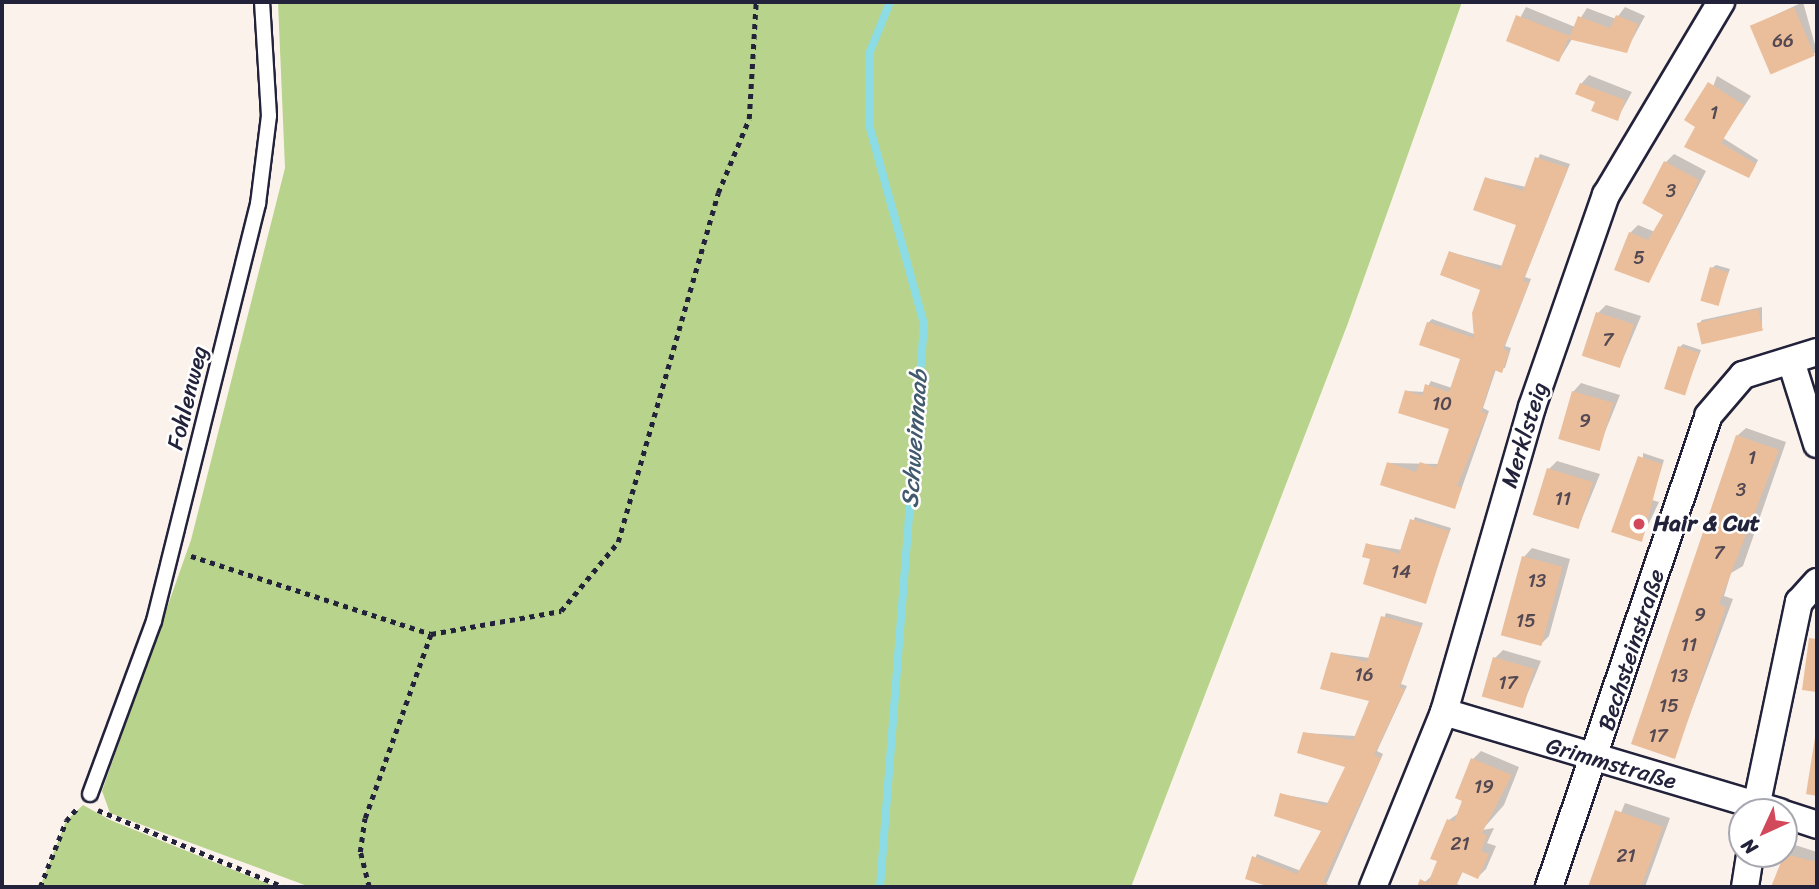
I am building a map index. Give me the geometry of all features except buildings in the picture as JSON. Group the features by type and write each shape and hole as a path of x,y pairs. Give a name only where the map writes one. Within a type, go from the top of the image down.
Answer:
{"street":[{"name":"Merklsteig","path":"1373,887 1444,712 1532,407 1606,195 1721,2"},
{"name":"Bechsteinstraße","path":"1549,887 1596,762 1708,416 1743,375 1817,352"},
{"path":"1791,361 1817,444"},
{"path":"1765,798 1798,603 1817,582"},
{"name":"Grimmstraße","path":"1444,712 1596,762 1728,799"},
{"path":"1798,819 1817,825"},
{"path":"1745,887 1748,868"}],"lane":[{"name":"Fohlenweg","path":"90,794 173,551 258,204 269,116 262,2"}],"path":[{"path":"173,551 431,634 561,611 618,542 718,192 749,119 756,2"},
{"path":"369,887 360,852 365,818 431,634"},
{"path":"40,887 66,821 90,794 103,814 284,887"}],"green space":[{"path":"278,2 1462,2 1348,323 1131,887 310,887 110,813 102,791 191,540 285,168"},
{"path":"83,805 110,820 276,887 40,887 66,821"}],"waterway":[{"name":"Schweinnaab","path":"880,887 924,324 869,125 869,54 890,2"}],"place":[{"name":"Hair & Cut","path":"1639,524"}]}
